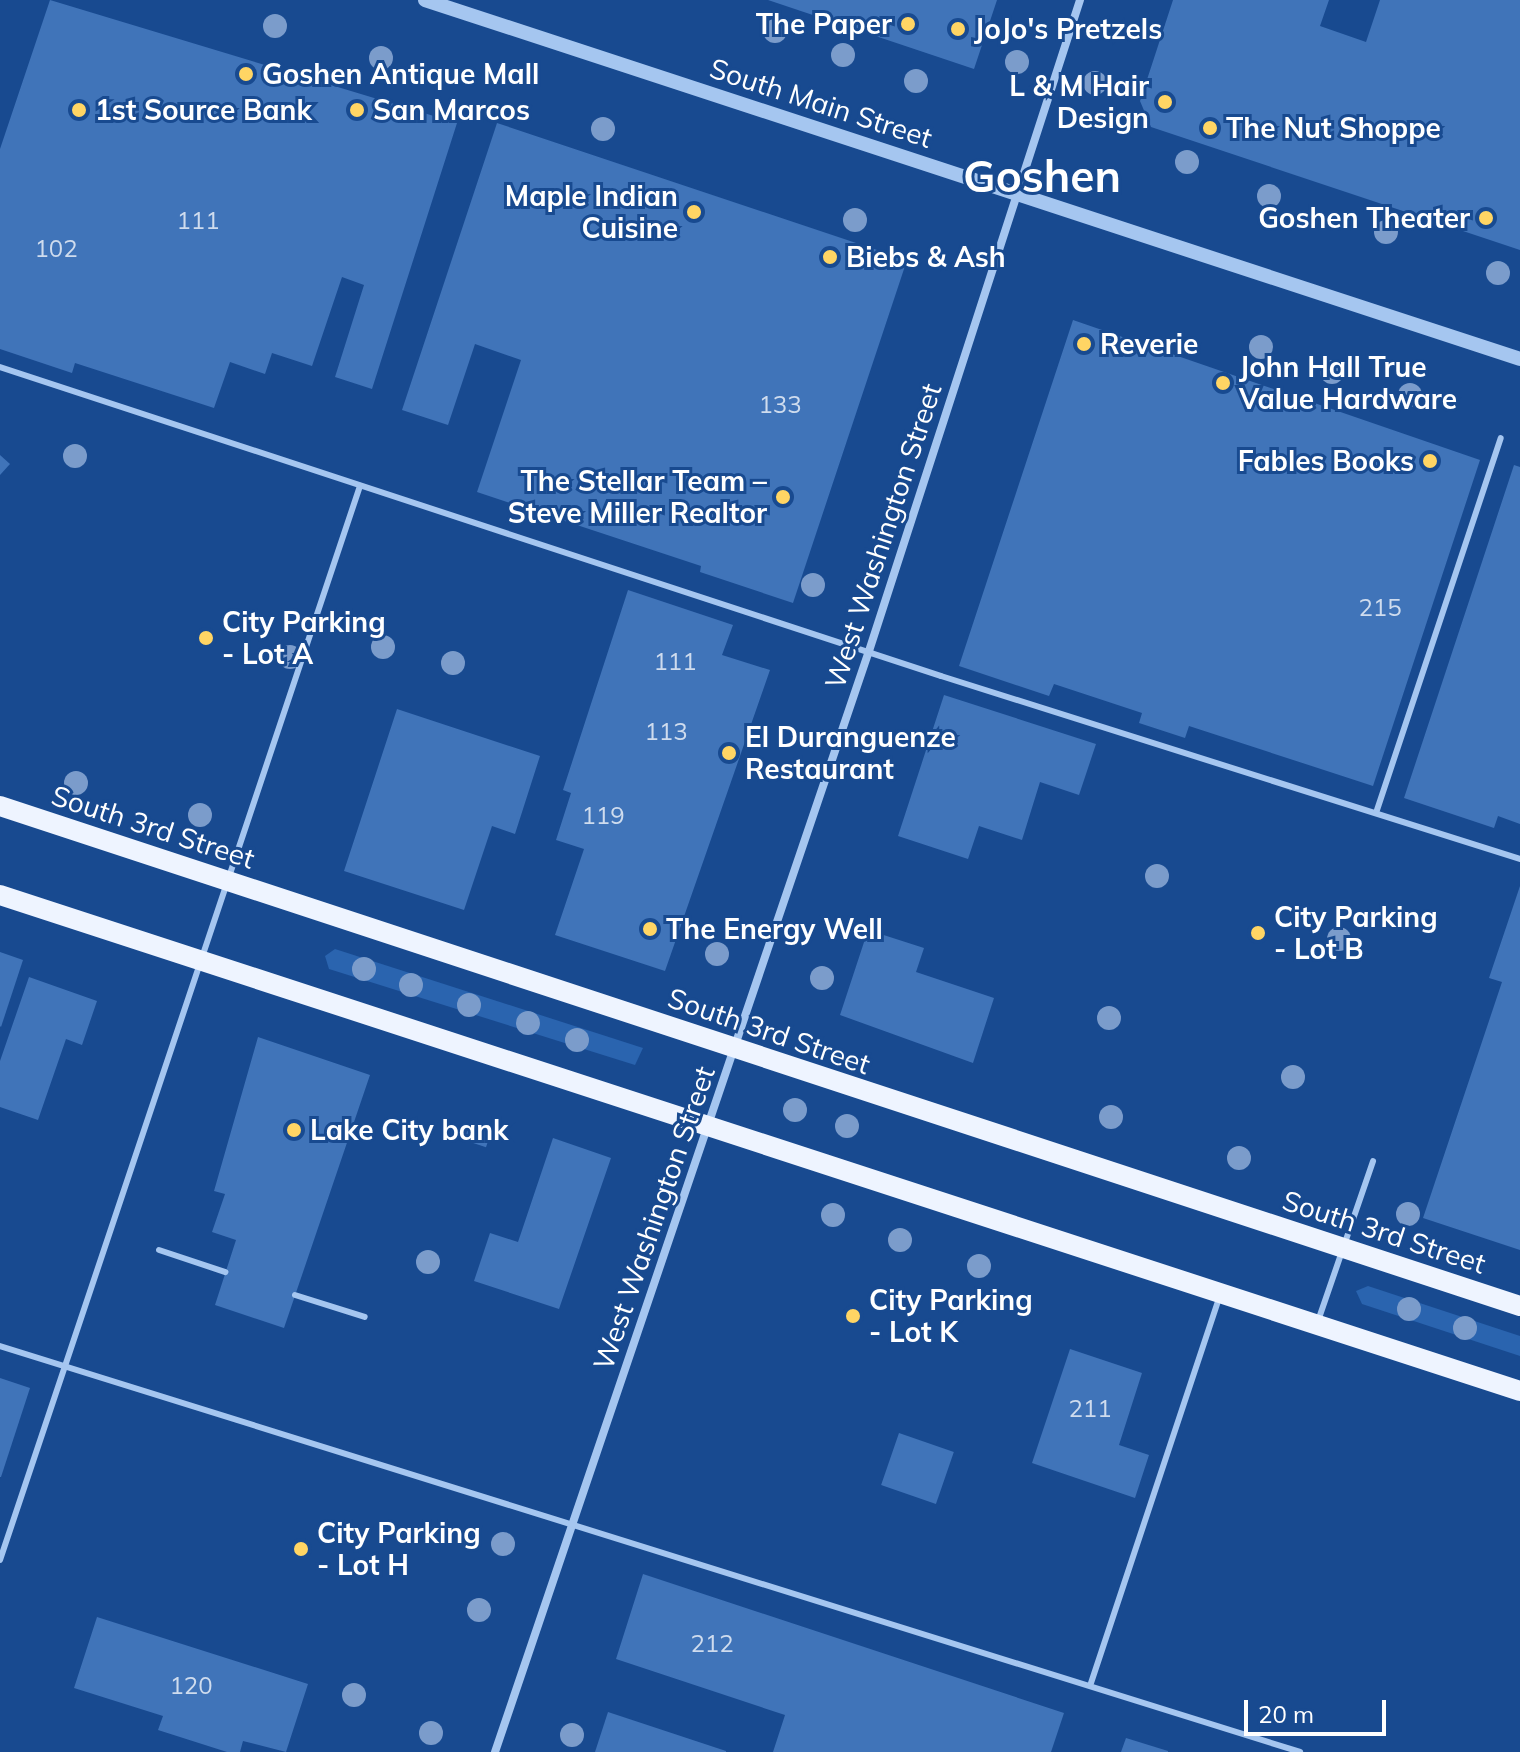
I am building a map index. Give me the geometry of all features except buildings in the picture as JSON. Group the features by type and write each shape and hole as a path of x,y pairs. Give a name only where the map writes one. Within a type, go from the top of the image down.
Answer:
{"main road":[{"name":"South 3rd Street","path":"0,806 1520,1306"},
{"path":"0,895 706,1128 1520,1391"}],"street":[{"name":"South Main Street","path":"425,0 1520,359"},
{"name":"West Washington Street","path":"495,1752 869,651 1080,0"}],"lane":[{"path":"0,367 869,651 1520,859"},
{"path":"1376,813 1501,438"},
{"path":"0,1560 360,486"},
{"path":"1317,1324 1373,1161"},
{"path":"159,1250 225,1272"},
{"path":"1091,1683 1221,1293"},
{"path":"295,1295 365,1317"},
{"path":"0,1346 1091,1683 1300,1752"}],"shaded area":[{"path":"335,949 643,1048 635,1065 329,969 325,956"},
{"path":"1368,1286 1520,1336 1520,1356 1362,1304 1356,1291"}],"place":[{"name":"The Paper","path":"908,24"},
{"name":"JoJo's Pretzels","path":"958,29"},
{"name":"Goshen Antique Mall","path":"246,74"},
{"name":"L & M Hair Design","path":"1165,102"},
{"name":"1st Source Bank","path":"79,110"},
{"name":"San Marcos","path":"357,110"},
{"name":"The Nut Shoppe","path":"1210,128"},
{"name":"Maple Indian Cuisine","path":"694,212"},
{"name":"Goshen Theater","path":"1486,218"},
{"name":"Biebs & Ash","path":"830,257"},
{"name":"Reverie","path":"1084,344"},
{"name":"John Hall True Value Hardware","path":"1223,383"},
{"name":"Fables Books","path":"1430,461"},
{"name":"The Stellar Team – Steve Miller Realtor","path":"783,497"},
{"name":"City Parking - Lot A","path":"206,638"},
{"name":"El Duranguenze Restaurant","path":"729,753"},
{"name":"The Energy Well","path":"650,929"},
{"name":"City Parking - Lot B","path":"1258,933"},
{"name":"Lake City bank","path":"294,1130"},
{"name":"City Parking - Lot K","path":"853,1316"},
{"name":"City Parking - Lot H","path":"301,1549"}],"district":[{"name":"Goshen","path":"1042,176"}]}
